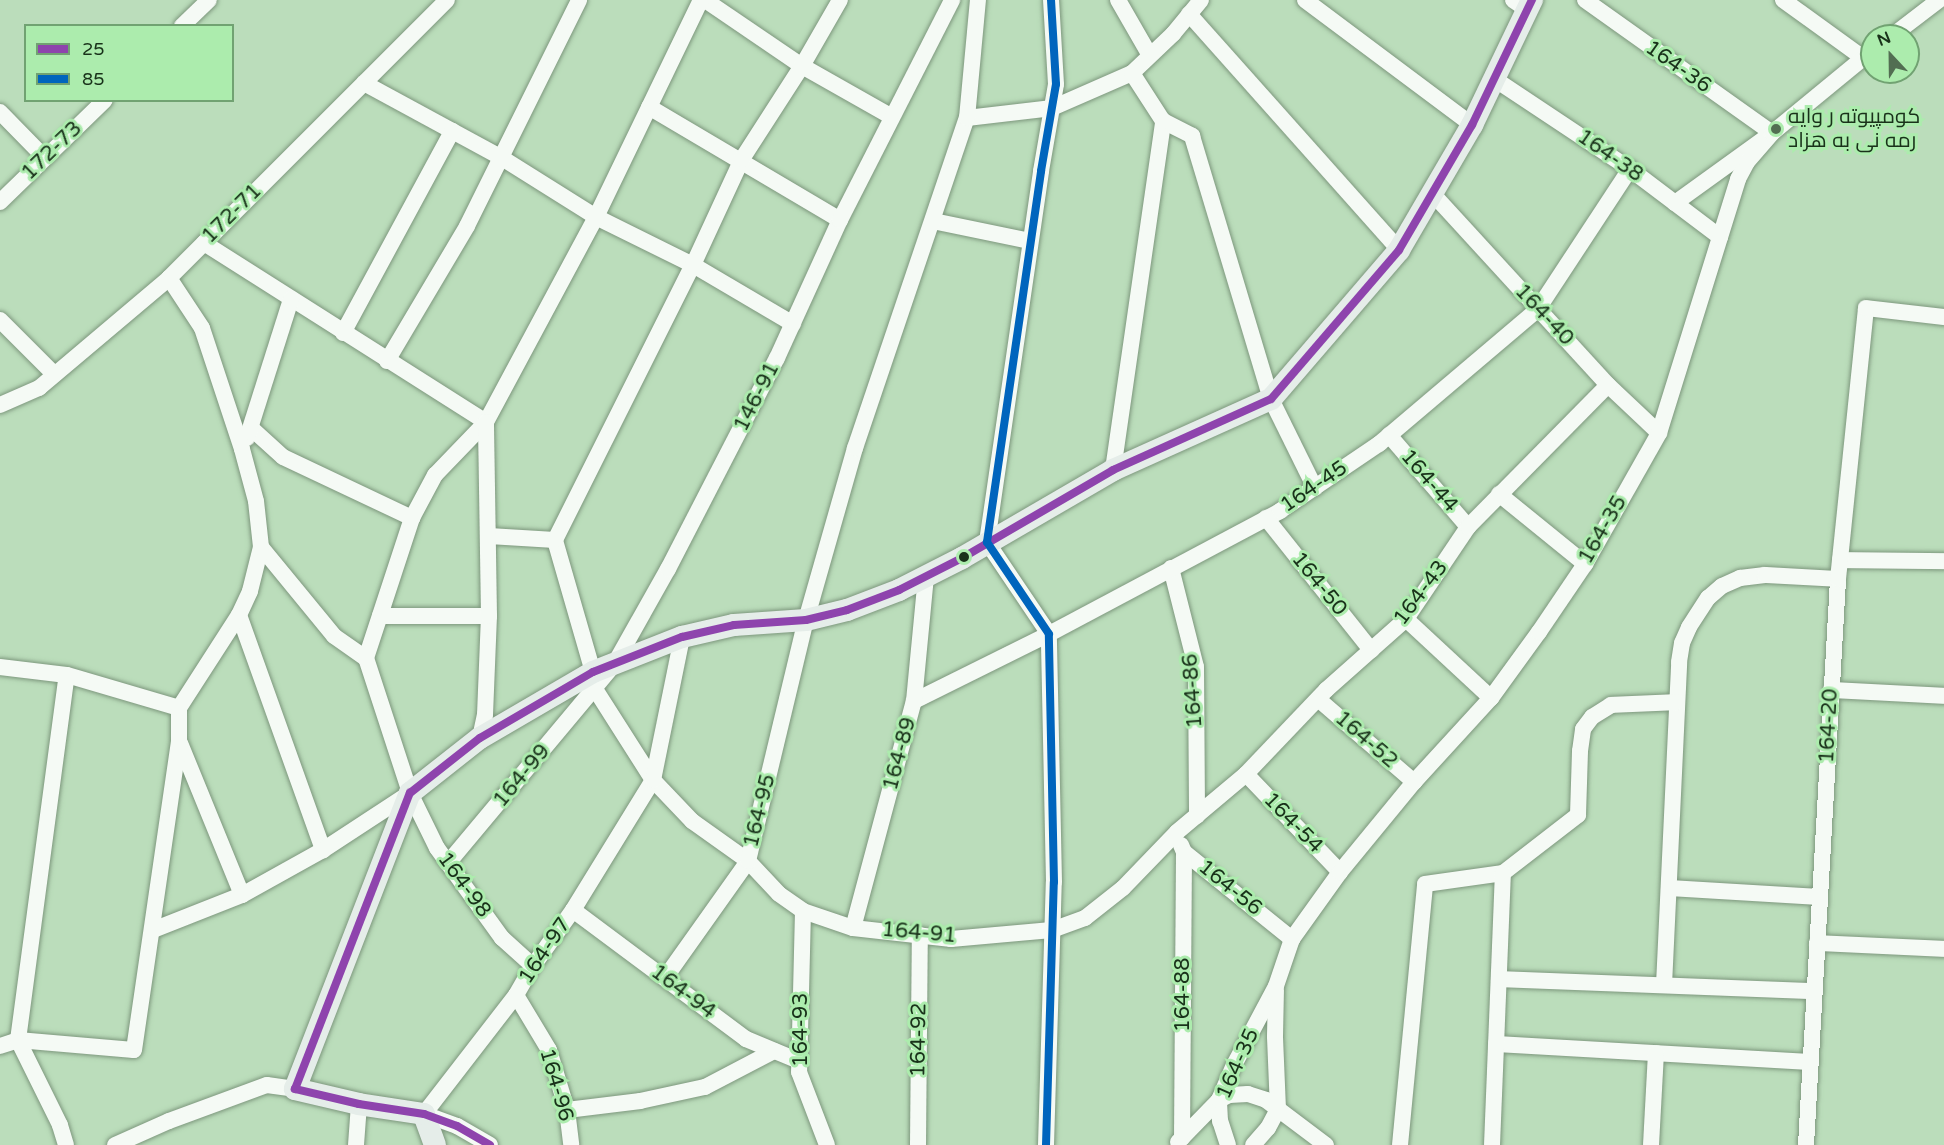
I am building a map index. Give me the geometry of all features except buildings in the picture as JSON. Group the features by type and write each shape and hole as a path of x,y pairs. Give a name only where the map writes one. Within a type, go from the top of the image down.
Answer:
{"street":[{"path":"184,24 209,0"},
{"name":"172-71","path":"0,405 39,388 169,278 447,0"},
{"path":"387,361 467,226 579,0"},
{"path":"261,547 334,636 366,658 412,518 435,475 486,422 596,217 703,0 802,66 892,117"},
{"path":"653,780 594,681 555,540 693,265 742,159 802,66 840,0"},
{"name":"146-91","path":"615,663 673,558 793,324 840,220 951,0"},
{"name":"164-95","path":"665,978 748,861 806,620 855,448 966,118 978,0"},
{"path":"1046,1145 1052,930 1049,634 987,542 1030,241 1056,84 1051,0"},
{"path":"1118,0 1149,54"},
{"path":"966,118 1052,108 1132,73 1201,0"},
{"path":"1305,0 1472,125"},
{"name":"164-36","path":"1585,0 1772,133"},
{"path":"1783,0 1860,49"},
{"path":"1908,24 1940,0"},
{"path":"153,930 242,895 323,850 410,793 480,738 594,681 615,663 682,637 734,625 806,620 847,610 926,577 1113,470 1270,399 1399,250 1496,80 1524,3"},
{"path":"1189,14 1399,250"},
{"name":"164-35","path":"1228,1145 1220,1120 1219,1100 1234,1065 1276,986 1292,939 1340,872 1414,782 1491,698 1585,564 1659,433 1738,179 1757,148 1772,133 1860,61"},
{"path":"1132,73 1163,121 1192,136 1270,399 1315,488"},
{"name":"164-38","path":"1496,80 1630,169 1720,237"},
{"path":"364,83 502,158 596,217 693,265 793,324"},
{"name":"172-73","path":"0,202 103,102"},
{"path":"649,107 742,159 840,220"},
{"path":"0,112 45,158"},
{"path":"1113,470 1163,121"},
{"path":"343,333 452,131"},
{"path":"1675,203 1772,133"},
{"name":"164-45","path":"914,701 1049,634 1266,518 1315,488 1389,435 1538,309 1630,169"},
{"name":"164-40","path":"1432,193 1608,385 1659,433"},
{"path":"933,221 1030,241"},
{"path":"204,243 486,422"},
{"path":"0,1032 18,1040 134,1050 180,742 179,708 239,615 250,591 261,547 256,501 242,448 202,328 169,278"},
{"path":"242,448 251,429 291,299"},
{"name":"164-20","path":"1806,1145 1838,579 1866,308 1944,317"},
{"path":"0,320 54,374"},
{"name":"164-43","path":"1197,816 1246,774 1318,699 1406,619 1468,527 1608,385"},
{"path":"480,738 485,715 489,616 486,422"},
{"path":"251,429 283,457 412,518"},
{"name":"164-44","path":"1389,435 1468,527"},
{"path":"1499,494 1585,564"},
{"name":"164-50","path":"1266,518 1371,650"},
{"path":"489,536 555,540"},
{"path":"1840,560 1944,561"},
{"name":"164-86","path":"1171,568 1196,668 1197,816"},
{"path":"1664,986 1677,702 1682,643 1697,613 1708,598 1722,586 1740,578 1765,575 1838,579"},
{"name":"164-89","path":"853,927 914,701 926,577"},
{"path":"239,615 323,850"},
{"path":"380,616 489,616"},
{"path":"1406,619 1491,698"},
{"path":"653,780 682,637"},
{"name":"164-98","path":"366,658 410,793 437,848 502,938 533,966"},
{"path":"0,667 67,675 179,708"},
{"path":"66,1145 60,1125 18,1040 67,675"},
{"name":"164-99","path":"448,863 594,681"},
{"path":"1832,690 1944,696"},
{"name":"164-52","path":"1318,699 1414,782"},
{"path":"1400,1145 1425,884 1503,873 1578,815 1583,729 1592,717 1611,705 1677,702"},
{"path":"180,742 242,895"},
{"name":"164-54","path":"1246,774 1340,872"},
{"name":"164-91","path":"653,780 692,821 748,861 779,894 803,911 853,927 951,939 1052,930 1085,918 1123,888 1177,832 1197,816"},
{"name":"164-97","path":"424,1114 516,995 533,966 573,910 653,780"},
{"path":"294,1089 410,793"},
{"name":"164-56","path":"1177,832 1184,852 1292,939"},
{"name":"164-88","path":"1179,1142 1184,852"},
{"path":"1492,1145 1503,873"},
{"path":"1669,888 1820,897"},
{"name":"164-94","path":"573,910 746,1039 799,1061"},
{"name":"164-93","path":"803,911 799,1072 827,1145"},
{"name":"164-92","path":"918,1145 920,935"},
{"path":"1817,943 1944,949"},
{"path":"1499,979 1814,991"},
{"name":"164-35","path":"1276,986 1275,1036 1278,1109"},
{"name":"164-96","path":"516,995 549,1050 567,1110 571,1145"},
{"path":"0,1046 18,1040"},
{"path":"1496,1044 1810,1062"},
{"name":"164-93","path":"567,1110 640,1101 705,1087 774,1051"},
{"path":"1651,1145 1656,1053"},
{"path":"115,1145 169,1120 267,1084 359,1104 424,1114 457,1126 490,1145"},
{"path":"1179,1142 1219,1100 1229,1095 1248,1094 1266,1100 1326,1145"},
{"path":"356,1145 359,1104"},
{"path":"1253,1145 1268,1128 1278,1109"},
{"path":"424,1114 435,1145"}],"transit line":[{"name":"85","path":"1046,1145 1054,882 1049,634 987,542 1041,171 1056,84 1051,0"},
{"name":"25","path":"490,1145 457,1126 424,1114 359,1104 295,1089 410,793 480,738 593,672 682,637 734,625 806,620 847,610 899,590 962,558 1113,470 1271,399 1399,250 1472,125 1532,0"}],"place":[{"name":"کومپیوته ر وایه رمه نی به هزاد","path":"1776,129"}]}
